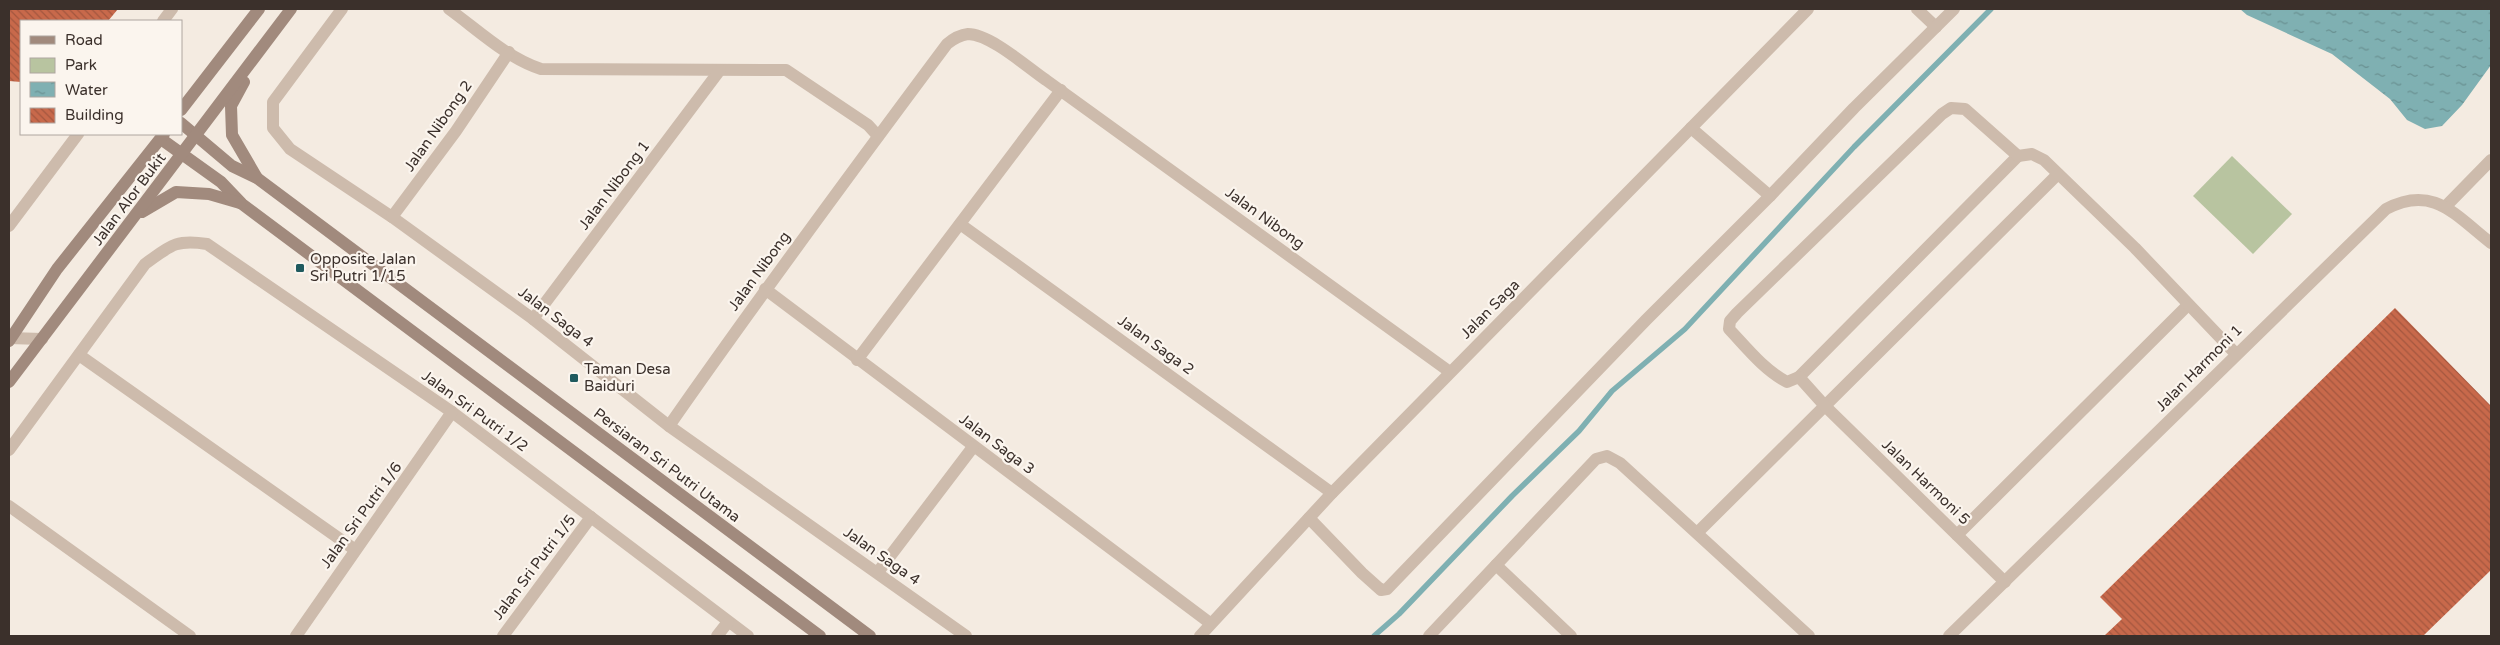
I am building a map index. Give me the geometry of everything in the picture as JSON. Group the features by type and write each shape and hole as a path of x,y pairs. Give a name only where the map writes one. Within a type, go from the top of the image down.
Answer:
{"main road":[{"path":"182,109 251,14 259,9"},
{"name":"Jalan Alor Bukit","path":"9,382 291,9"},
{"path":"257,178 232,135 231,106 264,44"},
{"name":"Persiaran Sri Putri Utama","path":"182,124 232,166 257,178 870,636"},
{"path":"162,136 221,182 242,204 820,636"},
{"name":"Jalan Alor Bukit","path":"10,339 57,269 162,136"},
{"path":"137,215 176,192 209,194 242,204"}],"street":[{"path":"164,20 172,9"},
{"name":"Jalan Saga 4","path":"342,9 273,102 273,128 290,149 392,217 533,319 669,426 966,636"},
{"path":"449,9 509,52 529,65 541,69 786,70 868,124 878,136"},
{"name":"Jalan Saga","path":"1200,636 1332,493 1808,9"},
{"path":"1918,9 1936,26"},
{"path":"1309,518 1362,573 1381,590 1386,589 1646,320 1954,9"},
{"name":"Jalan Nibong","path":"669,426 765,289 870,150 878,136 946,44 956,37 968,34 989,41 1060,90 1450,372"},
{"name":"Jalan Nibong 2","path":"392,217 456,131 509,52"},
{"name":"Jalan Nibong 1","path":"533,319 720,70"},
{"path":"857,360 1060,90"},
{"path":"2018,156 1965,109 1951,108 1932,123 1737,312 1730,321 1729,329 1776,377 1787,382 1799,376 2018,156 2032,154 2044,160 2134,248 2236,354"},
{"path":"1691,128 1770,196"},
{"path":"9,226 77,135"},
{"path":"2445,207 2491,160"},
{"path":"1698,532 2058,174"},
{"name":"Jalan Harmoni 1","path":"1949,636 2236,354 2386,210 2402,201 2422,198 2445,207 2491,243"},
{"name":"Jalan Saga 2","path":"960,224 1332,493"},
{"name":"Jalan Sri Putri 1/2","path":"79,355 145,264 169,246 187,241 208,244 452,412 748,636"},
{"name":"Jalan Saga 3","path":"765,289 857,360 1210,623"},
{"path":"1957,535 2188,304"},
{"path":"10,339 42,339"},
{"path":"9,450 79,355 354,549"},
{"name":"Jalan Harmoni 5","path":"1799,376 1825,406 2005,582"},
{"name":"Jalan Sri Putri 1/6","path":"296,636 354,549 404,483 452,412"},
{"path":"878,572 973,446"},
{"path":"1429,636 1596,459 1607,456 1620,463 1698,532 1809,636"},
{"path":"9,506 190,636"},
{"name":"Jalan Sri Putri 1/5","path":"503,636 591,517"},
{"path":"1496,564 1571,636"},
{"path":"717,636 728,622"}],"green space":[{"path":"2232,156 2292,214 2253,254 2193,196"}],"water":[{"path":"2240,9 2491,9 2491,65 2462,105 2442,126 2425,129 2407,120 2390,99 2332,54 2247,15"}],"building":[{"path":"9,9 118,9 109,20 20,20 20,82 9,81"},
{"path":"2395,308 2491,406 2491,570 2423,636 2104,636 2122,619 2100,597"}],"waterway":[{"path":"1374,636 1399,614 1512,496 1579,431 1612,391 1685,329 1854,147 1991,9"}],"place":[{"name":"Opposite Jalan Sri Putri 1/15","path":"300,268"},
{"name":"Taman Desa Baiduri","path":"574,378"}]}
